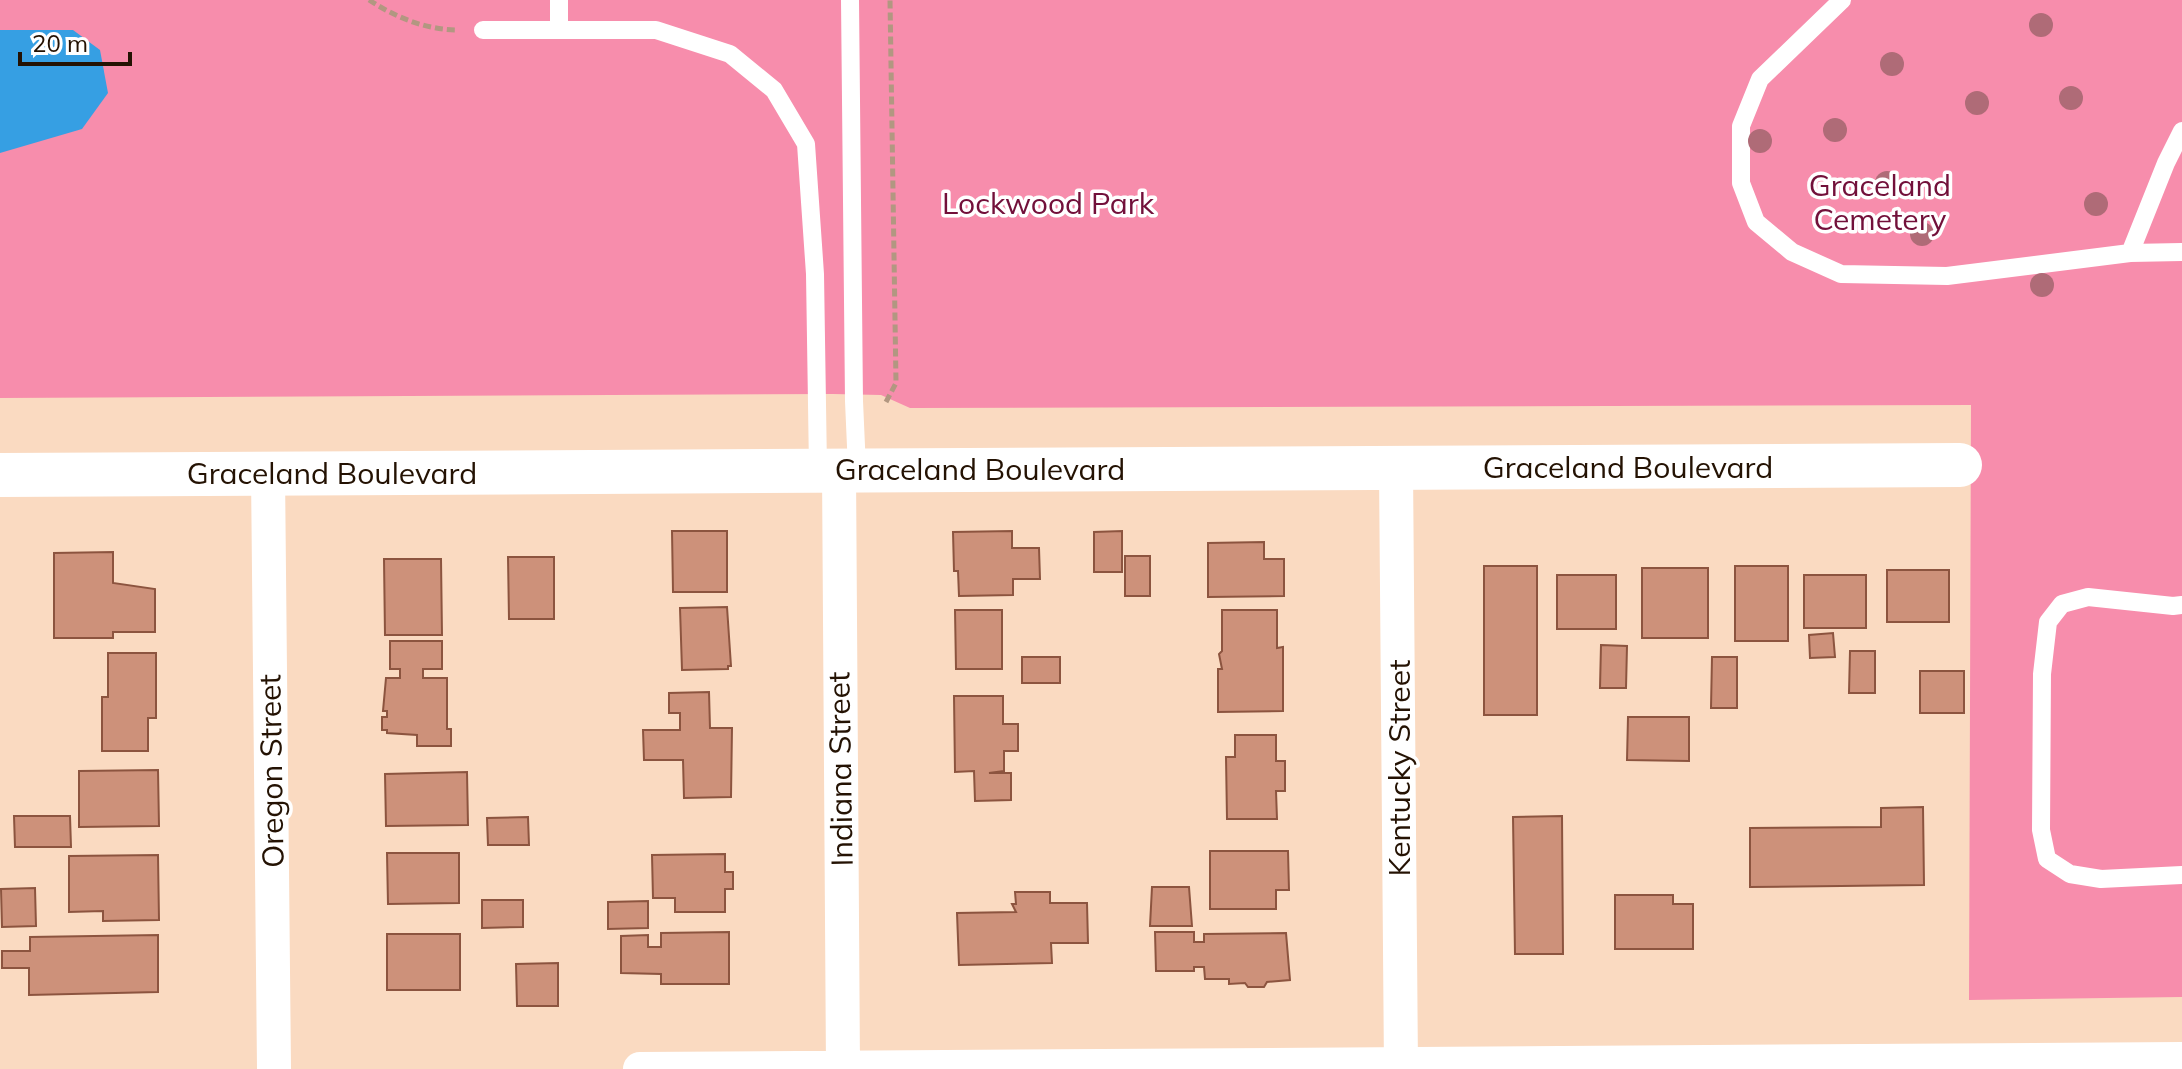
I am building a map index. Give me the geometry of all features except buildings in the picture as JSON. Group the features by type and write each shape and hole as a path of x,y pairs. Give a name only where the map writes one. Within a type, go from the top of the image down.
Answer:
{"street":[{"name":"Graceland Boulevard","path":"0,475 1960,465"},
{"name":"Kentucky Street","path":"1396,468 1401,1066"},
{"name":"Indiana Street","path":"838,469 843,1068"},
{"name":"Oregon Street","path":"268,473 274,1069"},
{"path":"640,1069 1953,1065 2182,1059"}],"lane":[{"path":"559,0 559,30"},
{"path":"838,469 854,401 850,0"},
{"path":"1842,0 1760,79 1741,126 1741,183 1756,222 1792,252 1841,274 1947,276 2130,253 2182,252"},
{"path":"483,30 656,30 730,54 774,90 806,144 815,274 838,469"},
{"path":"2130,253 2182,131"},
{"path":"2182,605 2088,597 2062,604 2048,622 2042,674 2041,815 2047,859 2070,874 2101,879 2182,875"}],"path":[{"path":"369,0 391,15 444,30 483,30"},
{"path":"886,402 896,383 890,0"}],"green space":[{"name":"Lockwood Park","path":"0,0 2182,0 2182,997 1969,1000 1971,405 910,408 881,395 833,394 0,398"}],"water":[{"path":"0,30 73,30 100,50 108,93 82,129 0,153"}],"park label":[{"name":"Graceland Cemetery","path":"1880,202"}]}
